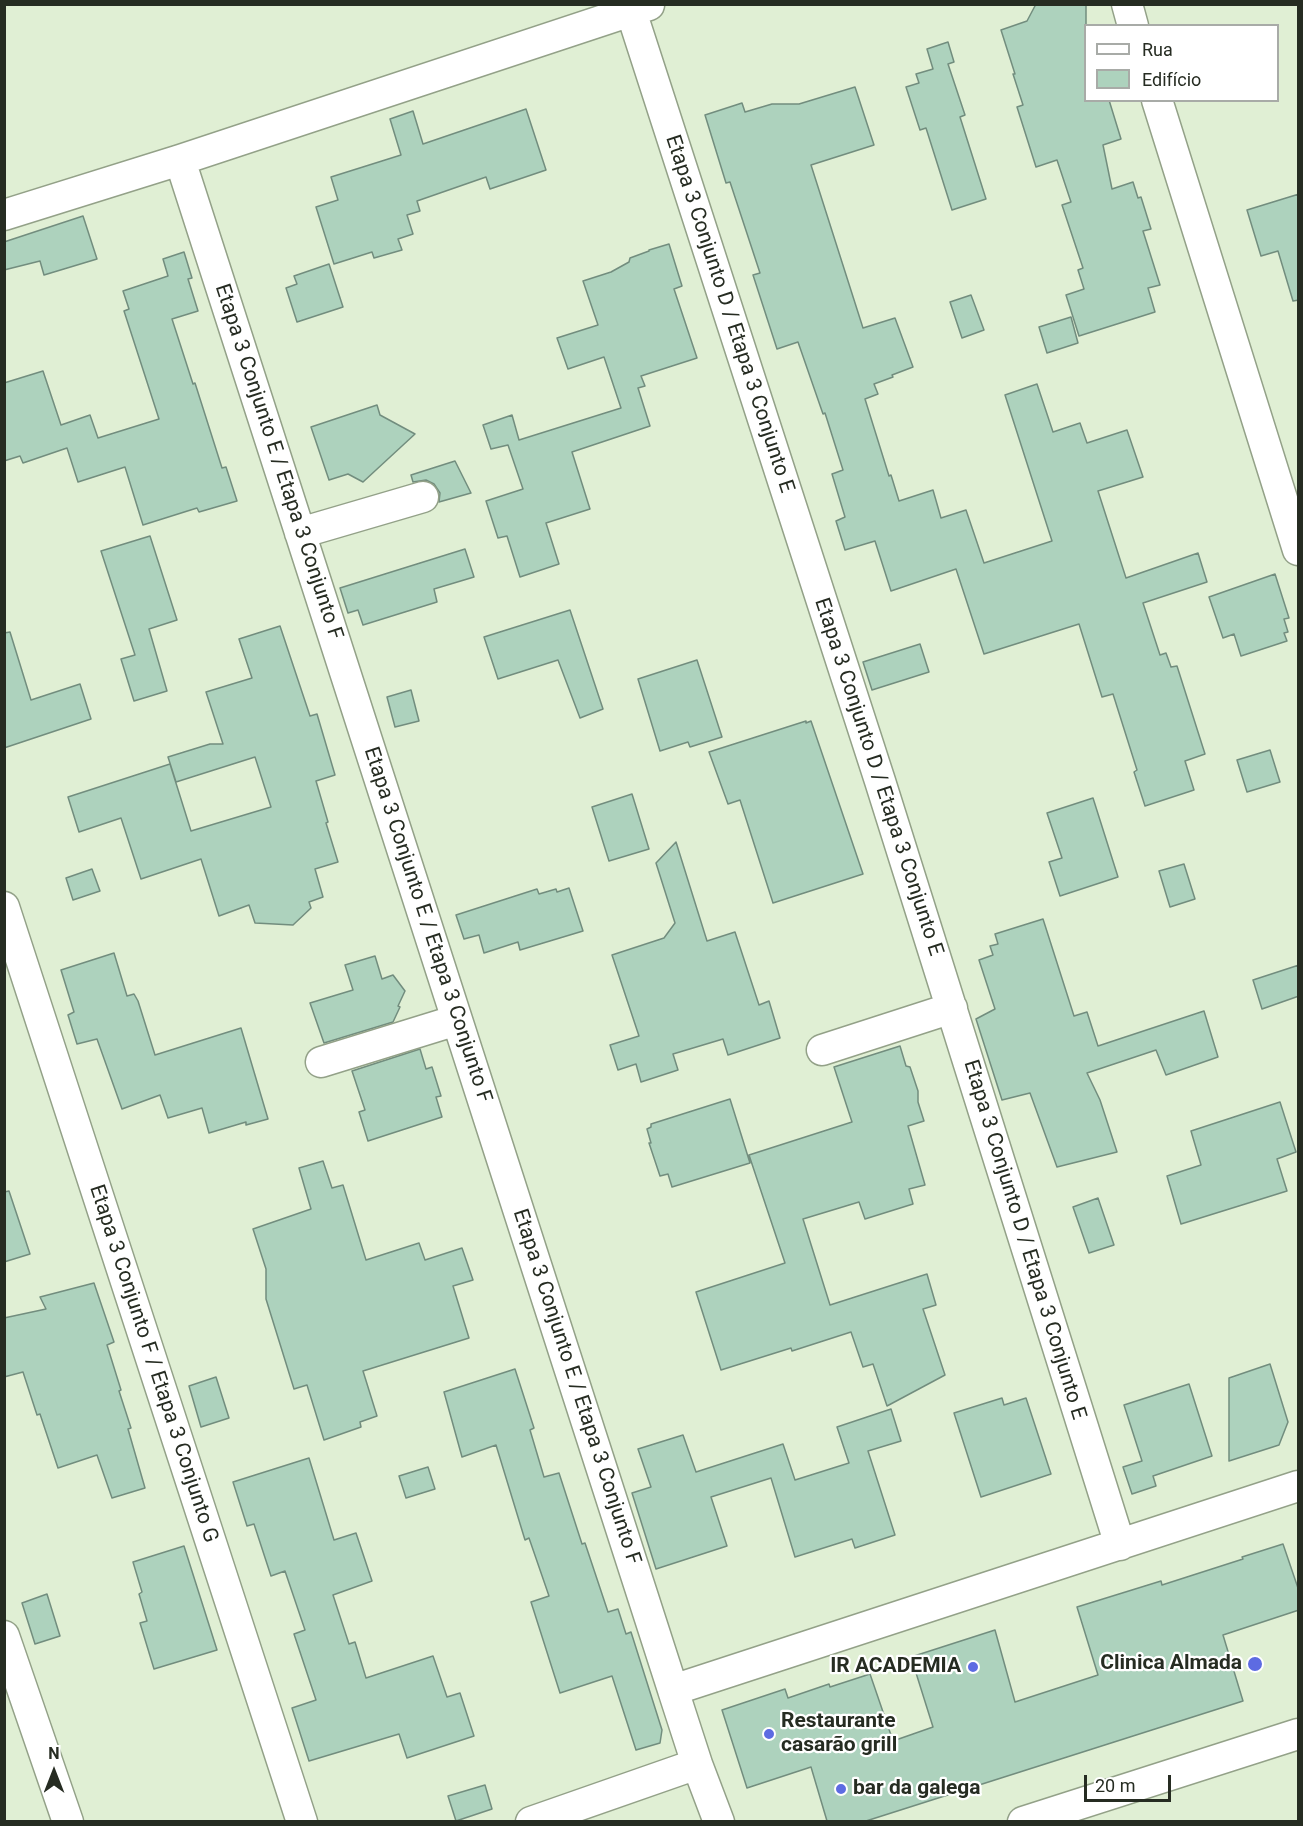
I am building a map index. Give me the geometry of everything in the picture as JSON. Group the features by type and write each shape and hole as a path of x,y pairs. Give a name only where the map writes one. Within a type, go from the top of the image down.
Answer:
{"street":[{"path":"1127,4 1132,24"},
{"path":"4,215 180,160 641,8"},
{"name":"Etapa 3 Conjunto D / Etapa 3 Conjunto E","path":"641,8 1120,1545"},
{"path":"1158,102 1299,550"},
{"name":"Etapa 3 Conjunto E / Etapa 3 Conjunto F","path":"180,160 697,1764 719,1821"},
{"path":"300,533 423,497"},
{"name":"Etapa 3 Conjunto F / Etapa 3 Conjunto G","path":"4,907 302,1821"},
{"path":"822,1050 952,1008"},
{"path":"321,1062 457,1020"},
{"path":"673,1690 1299,1486"},
{"path":"4,1636 68,1821"},
{"path":"1023,1821 1299,1734"},
{"path":"531,1821 697,1764"}],"building":[{"path":"1036,4 1086,4 1084,102 1110,102 1121,139 1103,145 1112,189 1133,182 1138,198 1141,197 1151,229 1143,231 1160,285 1148,288 1155,312 1079,336 1066,295 1084,289 1078,270 1083,268 1062,205 1071,202 1057,160 1036,167 1017,107 1023,105 1001,30 1027,21"},
{"path":"948,42 954,62 948,64 965,115 960,117 986,199 952,210 926,128 920,130 906,87 919,83 916,74 933,69 927,49"},
{"path":"855,87 874,145 811,165 863,328 895,318 913,367 874,384 878,394 865,399 899,501 933,490 941,518 966,510 984,563 1052,541 1005,395 1037,384 1053,432 1080,423 1087,443 1127,430 1143,477 1098,491 1126,578 1198,553 1207,582 1143,603 1160,655 1166,653 1171,667 1177,666 1205,754 1185,761 1194,790 1145,806 1134,772 1137,770 1113,694 1102,697 1079,624 984,654 956,569 891,591 875,541 845,550 836,521 845,517 832,474 843,470 825,413 823,414 798,342 777,349 753,275 760,273 730,182 726,183 705,115 742,103 745,112 772,104 799,104"},
{"path":"526,109 546,170 490,189 486,177 417,201 420,211 407,215 413,234 398,239 402,250 374,258 372,252 334,264 316,207 338,200 331,177 401,155 390,119 413,111 423,144"},
{"path":"1299,194 1299,300 1293,301 1278,251 1261,256 1247,210"},
{"path":"83,216 97,259 44,275 40,261 4,270 4,242"},
{"path":"669,244 682,286 674,289 697,358 641,376 645,386 638,388 650,426 572,452 590,509 546,523 559,564 520,577 507,536 498,538 486,501 523,489 508,445 491,449 483,425 512,415 519,440 621,408 604,357 568,369 557,338 598,325 583,281 611,272 629,262 630,258"},
{"path":"184,252 192,278 188,279 198,311 172,319 222,468 226,467 237,501 199,512 197,508 143,525 125,467 78,482 67,448 23,463 20,456 4,461 4,383 43,371 61,425 90,415 98,438 159,419 124,311 129,309 123,291 168,276 163,259"},
{"path":"329,264 343,307 297,322 286,288 297,284 294,276"},
{"path":"971,295 984,330 962,338 950,302"},
{"path":"1071,317 1078,343 1047,353 1039,327"},
{"path":"377,405 380,415 415,434 363,482 348,474 329,480 311,427"},
{"path":"455,461 471,493 439,502 440,493 434,484 426,480 413,482 411,475"},
{"path":"150,536 177,620 149,629 167,691 134,701 121,659 135,655 101,551"},
{"path":"465,549 474,577 434,589 437,602 363,625 358,610 348,613 340,588"},
{"path":"1275,574 1289,618 1284,619 1288,632 1284,633 1287,641 1241,656 1234,634 1223,638 1209,597"},
{"path":"570,610 603,709 580,718 558,660 498,679 484,637"},
{"path":"280,626 310,716 317,714 335,775 316,781 338,862 315,869 323,897 309,902 311,908 293,925 255,923 249,905 219,916 201,859 141,879 121,818 79,832 68,797 170,764 191,831 271,807 255,757 176,782 168,757 210,744 223,744 206,692 252,678 239,639"},
{"path":"10,632 31,700 80,684 91,719 4,748 4,633"},
{"path":"920,644 929,672 872,690 863,662"},
{"path":"697,660 722,737 690,747 688,742 660,751 638,679"},
{"path":"411,690 419,721 395,727 387,697"},
{"path":"806,721 806,723 811,721 863,874 773,903 740,800 728,804 709,752"},
{"path":"1270,750 1280,782 1247,792 1237,760"},
{"path":"632,794 649,849 609,861 592,807"},
{"path":"1093,798 1118,877 1060,896 1049,862 1062,858 1047,813"},
{"path":"676,842 707,941 735,932 759,1005 769,1001 780,1038 728,1055 723,1039 673,1054 678,1070 641,1082 636,1064 618,1070 610,1045 639,1036 612,955 664,938 675,923 656,863"},
{"path":"1184,864 1195,899 1170,907 1159,871"},
{"path":"92,869 100,891 73,900 66,878"},
{"path":"569,888 583,931 520,950 518,942 484,953 479,935 464,939 456,915 537,889 539,894"},
{"path":"1043,919 1074,1016 1087,1012 1098,1046 1204,1011 1218,1057 1166,1075 1156,1050 1087,1073 1100,1100 1117,1152 1057,1167 1030,1093 1002,1100 976,1019 995,1009 979,960 993,955 990,946 998,944 995,934"},
{"path":"114,953 127,996 134,994 138,1001 155,1055 241,1028 268,1119 246,1125 246,1122 209,1133 202,1108 168,1118 160,1095 122,1109 97,1039 77,1044 68,1015 74,1012 61,970"},
{"path":"375,956 382,979 393,975 405,991 393,1022 324,1043 310,1003 353,990 345,965"},
{"path":"1299,965 1299,996 1262,1009 1253,980"},
{"path":"900,1046 906,1066 910,1067 918,1091 918,1102 924,1121 908,1126 925,1185 909,1189 913,1204 865,1219 859,1202 803,1219 830,1305 927,1274 936,1305 923,1309 945,1375 887,1406 873,1364 863,1367 851,1332 721,1370 696,1292 785,1263 749,1155 852,1122 834,1067"},
{"path":"420,1049 426,1069 432,1067 441,1096 436,1097 442,1117 368,1141 359,1112 365,1110 352,1071"},
{"path":"730,1099 750,1163 672,1187 668,1174 660,1176 649,1143 651,1143 647,1129 651,1127 651,1124"},
{"path":"1280,1102 1296,1152 1277,1159 1287,1191 1181,1224 1167,1176 1201,1165 1191,1131"},
{"path":"323,1161 332,1188 343,1185 366,1260 419,1243 425,1260 462,1248 473,1280 453,1286 469,1338 363,1371 377,1416 360,1422 361,1427 324,1440 307,1385 294,1389 266,1299 266,1269 253,1229 311,1209 299,1168"},
{"path":"9,1191 30,1254 4,1262 4,1192"},
{"path":"1098,1198 1114,1245 1089,1253 1073,1207"},
{"path":"94,1283 114,1342 107,1345 121,1390 119,1391 131,1428 128,1429 145,1488 112,1498 97,1455 58,1468 23,1372 4,1377 4,1318 46,1309 40,1297"},
{"path":"1270,1364 1288,1422 1279,1445 1229,1461 1229,1378"},
{"path":"515,1369 534,1428 530,1430 544,1477 559,1473 582,1544 585,1543 608,1612 618,1609 626,1634 631,1632 662,1730 660,1743 636,1750 612,1676 560,1693 531,1602 549,1596 529,1538 525,1540 496,1445 462,1457 444,1392"},
{"path":"216,1377 229,1418 201,1427 189,1386"},
{"path":"1189,1384 1212,1456 1153,1476 1156,1486 1132,1494 1123,1467 1142,1461 1124,1405"},
{"path":"1002,1398 1004,1405 1026,1398 1051,1474 981,1497 954,1413"},
{"path":"891,1409 901,1441 868,1451 895,1535 855,1548 852,1539 795,1557 771,1478 711,1497 727,1546 656,1569 632,1493 651,1487 638,1449 683,1435 696,1472 783,1444 795,1480 849,1463 837,1427"},
{"path":"309,1458 334,1540 356,1533 372,1581 333,1595 349,1644 355,1642 366,1678 433,1656 447,1697 460,1693 474,1736 407,1758 399,1734 309,1761 292,1708 316,1700 294,1634 305,1630 285,1571 271,1576 254,1524 247,1526 233,1482"},
{"path":"428,1467 435,1489 406,1498 399,1476"},
{"path":"1283,1544 1299,1591 1299,1610 1223,1635 1243,1701 866,1821 827,1821 811,1767 747,1788 722,1710 785,1689 788,1698 829,1684 830,1687 870,1674 893,1741 933,1727 911,1657 995,1630 1015,1702 1098,1675 1077,1607 1161,1581 1162,1585"},
{"path":"184,1546 217,1650 154,1669 140,1623 147,1621 139,1594 142,1592 133,1562"},
{"path":"47,1594 60,1636 35,1644 22,1603"},
{"path":"485,1785 492,1809 456,1821 448,1796"}],"place":[{"name":"Clinica Almada","path":"1255,1664"},
{"name":"IR ACADEMIA","path":"973,1667"},
{"name":"Restaurante casarão grill","path":"769,1734"},
{"name":"bar da galega","path":"841,1789"}]}
